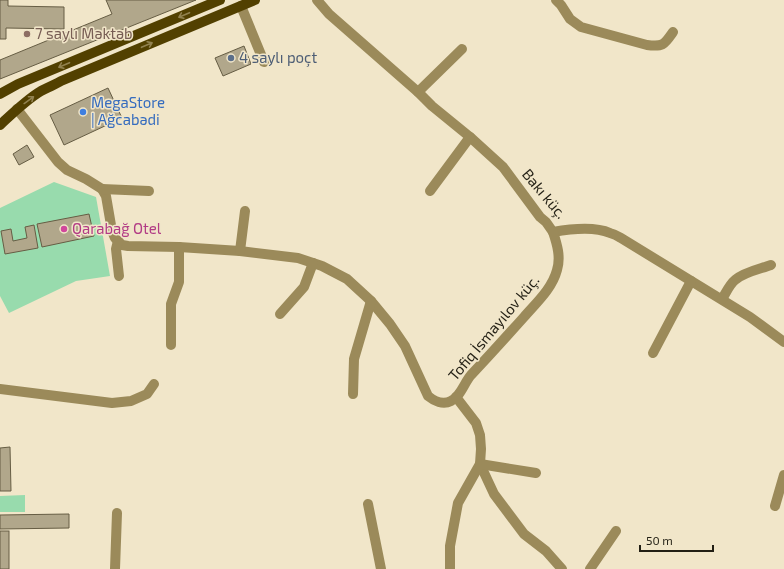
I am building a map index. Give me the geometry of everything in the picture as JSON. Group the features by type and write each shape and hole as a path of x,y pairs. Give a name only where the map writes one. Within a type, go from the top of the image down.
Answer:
{"main road":[{"path":"0,94 18,84 220,0"},
{"path":"0,125 17,109 40,92 61,81 240,3 255,0"}],"street":[{"name":"Bakı küç.","path":"317,0 329,14 503,167 553,232 585,229 609,232 722,299 784,342"},
{"path":"556,0 570,19 581,27 647,45 658,46 666,42 673,32"},
{"path":"240,3 264,62"},
{"path":"418,92 462,49"},
{"path":"17,109 62,166 102,189 106,196 112,231 118,241 116,249 119,276"},
{"path":"430,190 470,137"},
{"path":"102,189 149,191"},
{"path":"240,251 245,211"},
{"name":"Tofiq İsmayılov küç.","path":"118,241 122,245 128,246 179,247 240,251 298,258 322,266 347,279 371,301 390,324 405,346 428,396 435,401 450,402 456,397 469,377 548,290 557,270 559,261 557,245 553,232"},
{"path":"171,345 171,304 179,282 179,247"},
{"path":"280,314 304,287 312,263"},
{"path":"722,299 736,279 771,265"},
{"path":"653,353 691,281"},
{"path":"353,394 354,359 371,301"},
{"path":"0,389 112,403 131,400 147,394 154,384"},
{"name":"Tofiq İsmayılov küç.","path":"456,397 476,423 480,435 480,464 494,494 524,534 546,551 562,569"},
{"path":"450,569 450,546 458,504 480,464 536,472"},
{"path":"775,506 784,475"},
{"path":"368,504 381,569"},
{"path":"115,569 117,513"},
{"path":"590,569 616,531"}],"green space":[{"path":"54,182 96,197 110,276 76,281 9,313 0,296 0,208"},
{"path":"25,495 25,512 0,512 0,496"}],"building":[{"path":"0,0 8,0 8,6 64,7 64,29 6,28 6,39 0,39"},
{"path":"106,0 196,0 0,79 0,60 112,14"},
{"path":"244,46 251,64 223,76 215,58"},
{"path":"108,88 122,118 64,145 50,115"},
{"path":"27,145 34,157 19,165 13,154"},
{"path":"89,214 94,236 42,247 37,224"},
{"path":"34,225 38,248 5,254 1,231 11,229 13,241 27,238 25,227"},
{"path":"10,447 11,491 0,491 0,448"},
{"path":"69,514 69,528 0,529 0,515"},
{"path":"0,531 9,531 9,569 0,569"}],"place":[{"name":"7 saylı Məktəb","path":"27,34"},
{"name":"4 saylı poçt","path":"231,58"},
{"name":"MegaStore | Ağcabədi","path":"83,112"},
{"name":"Qarabağ Otel","path":"64,229"}]}
